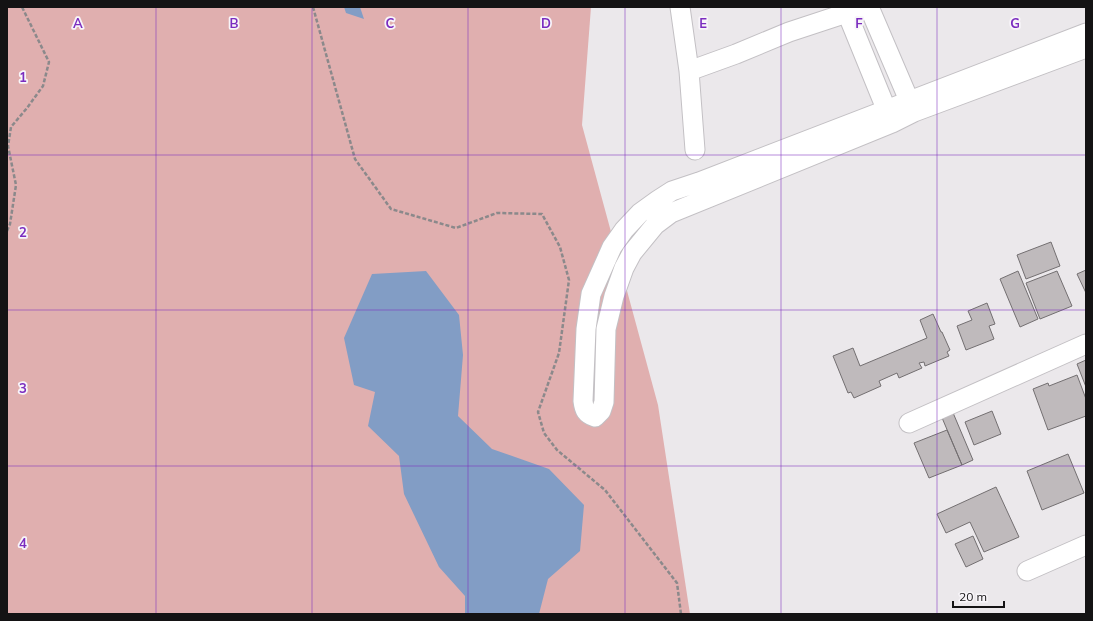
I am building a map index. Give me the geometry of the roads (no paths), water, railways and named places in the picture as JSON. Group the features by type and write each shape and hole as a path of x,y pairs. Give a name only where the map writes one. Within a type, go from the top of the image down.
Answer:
{"street":[{"path":"680,7 688,71 695,150"},
{"path":"688,71 736,54 789,32 865,7"},
{"path":"869,7 911,107"},
{"path":"847,13 889,116"},
{"path":"889,116 672,191 640,213 624,230 612,247 591,294 586,329 583,400 583,409 588,415 595,417 601,411 604,402 606,329 614,296 624,268 632,253 655,225 671,213 690,204 734,188 889,116 1086,38"},
{"path":"909,423 1086,344"},
{"path":"1027,571 1086,545"}],"water":[{"path":"344,7 360,7 364,19 346,13"},
{"path":"426,271 459,315 463,355 458,416 492,449 549,469 584,505 580,551 548,579 539,614 465,614 465,596 439,567 404,494 399,456 368,426 375,392 354,385 344,338 372,274"}]}
